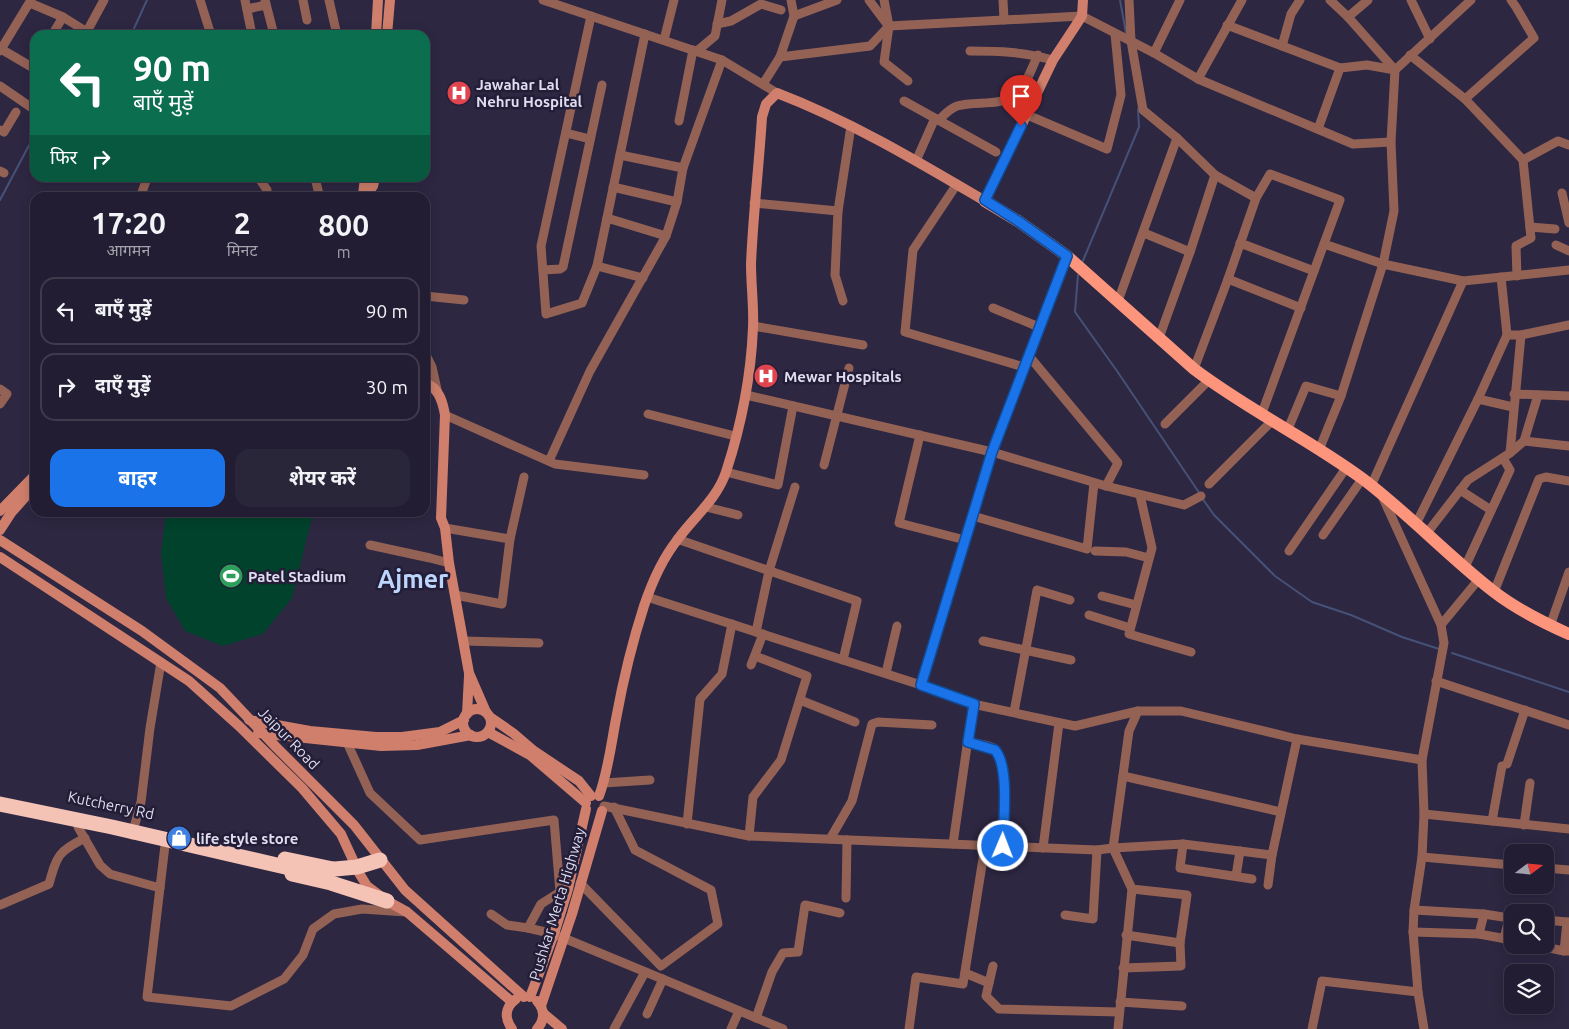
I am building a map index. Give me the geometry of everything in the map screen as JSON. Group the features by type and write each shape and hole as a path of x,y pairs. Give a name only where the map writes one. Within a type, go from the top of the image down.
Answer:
{"highway":[{"name":"Kutcherry Rd","path":"0,797 133,833 332,876 387,901"},
{"path":"0,804 332,876 380,860"},
{"path":"0,810 82,832 133,833"}],"main road":[{"path":"985,200 1069,258 1194,369 1288,429 1371,486 1494,592 1550,626 1569,634"}],"street":[{"path":"88,30 104,0"},
{"path":"200,0 209,30"},
{"path":"303,0 307,20"},
{"path":"330,0 336,30"},
{"path":"376,30 378,0"},
{"path":"387,30 390,0"},
{"path":"543,0 722,60 777,93 816,108 851,126 985,200 1016,137 1025,114 1053,60 1082,16 1083,0"},
{"path":"664,40 674,0"},
{"path":"679,121 695,51 715,36 722,0"},
{"path":"763,84 780,56 794,16 791,0"},
{"path":"794,16 837,0"},
{"path":"869,0 889,26"},
{"path":"884,0 889,26 884,62 908,81"},
{"path":"1003,0 1004,20"},
{"path":"1129,0 1131,41 1143,110 1177,138 1214,175 1256,198"},
{"path":"1154,53 1180,0"},
{"path":"1198,79 1242,0"},
{"path":"1282,46 1291,14 1300,0"},
{"path":"1330,0 1348,17 1395,70"},
{"path":"1348,17 1368,0"},
{"path":"1410,0 1430,39"},
{"path":"1319,450 1341,396 1383,264 1394,211 1391,142 1395,70 1471,0"},
{"path":"1465,99 1534,38 1511,0"},
{"path":"30,66 1,50 31,1 63,17 82,30"},
{"path":"251,30 246,5 265,2 273,30"},
{"path":"718,24 731,21 761,4 781,10"},
{"path":"591,16 541,246 546,314 582,303 597,266 645,34"},
{"path":"780,56 870,46 889,26 1082,16 1154,53 1198,79 1354,144 1391,142"},
{"path":"55,30 63,17"},
{"path":"1228,25 1340,68 1366,65 1395,70"},
{"path":"1025,114 1107,149 1121,95 1115,34"},
{"path":"970,51 1007,51 1038,55 1053,60"},
{"path":"916,161 937,119 958,106 990,103 1010,98 1022,86 1038,55"},
{"path":"1410,55 1465,99 1523,160 1531,238 1516,246 1516,276"},
{"path":"542,457 666,236 677,202 683,168 722,60"},
{"path":"1318,129 1340,68"},
{"path":"543,270 560,269 563,267 602,85"},
{"path":"0,86 30,107"},
{"path":"610,752 624,675 635,635 658,569 678,539 706,507 722,482 746,395 753,326 751,265 754,203 762,117 766,104 777,93"},
{"path":"904,101 996,152"},
{"path":"0,130 4,132 16,112"},
{"path":"842,301 835,275 838,211 851,126"},
{"path":"566,133 590,139"},
{"path":"1118,301 1177,138"},
{"path":"1523,160 1558,141 1569,145"},
{"path":"620,155 683,168"},
{"path":"1194,369 1256,198 1268,171 1340,200 1262,413"},
{"path":"1159,338 1190,252 1214,175"},
{"path":"262,182 267,190"},
{"path":"957,184 913,250 905,332 1024,367"},
{"path":"613,187 677,202"},
{"path":"1562,193 1569,223"},
{"path":"754,203 838,211"},
{"path":"607,218 666,236"},
{"path":"1530,227 1555,229"},
{"path":"1144,233 1190,252"},
{"path":"1240,243 1314,271"},
{"path":"1324,244 1383,264 1463,281 1569,270"},
{"path":"1556,245 1569,251"},
{"path":"921,685 992,452 1028,356 1069,258"},
{"path":"597,266 644,278"},
{"path":"1416,524 1478,399 1507,335 1501,277"},
{"path":"1228,279 1302,308"},
{"path":"1323,535 1371,486 1463,281"},
{"path":"430,297 464,300"},
{"path":"993,308 1040,327"},
{"path":"1507,335 1521,335 1569,325"},
{"path":"753,326 863,345"},
{"path":"1465,567 1510,470 1506,456 1521,335"},
{"path":"1028,356 1118,463 1106,486"},
{"path":"430,363 438,394"},
{"path":"824,465 849,368"},
{"path":"1166,424 1209,380"},
{"path":"430,385 443,402 445,416 441,518 445,528 449,564 469,673 464,728 471,735"},
{"path":"1288,429 1306,386 1341,396"},
{"path":"0,389 7,394 0,404"},
{"path":"1514,394 1569,396"},
{"path":"746,395 992,452 1094,483 1184,505 1201,496 1187,494"},
{"path":"1427,533 1468,480 1506,456 1524,441 1538,395"},
{"path":"1478,399 1513,407"},
{"path":"726,472 778,485 793,406"},
{"path":"648,414 735,436"},
{"path":"445,416 555,464 644,475"},
{"path":"1209,484 1273,420"},
{"path":"920,435 899,523 965,540"},
{"path":"1524,441 1569,446"},
{"path":"1289,551 1346,468"},
{"path":"1494,592 1539,479 1546,477 1569,481"},
{"path":"455,595 502,604 510,539 524,478"},
{"path":"0,511 30,480"},
{"path":"973,516 1087,549 1094,483"},
{"path":"1371,486 1441,625 1444,643 1422,760 1424,814 1422,857 1414,910 1413,932 1418,992 1424,1029"},
{"path":"749,836 753,797 781,760 807,676 753,660 769,571 795,487"},
{"path":"1460,490 1491,510"},
{"path":"0,530 11,513 30,492"},
{"path":"1140,495 1152,548 1129,634 1191,652"},
{"path":"706,507 738,515"},
{"path":"445,528 510,539"},
{"path":"678,539 857,601 843,660"},
{"name":"Jaipur Road","path":"0,540 149,636 220,688 354,825 404,890 527,997 536,1000 542,1010"},
{"path":"370,545 414,554 449,564"},
{"path":"1095,551 1126,552 1149,558"},
{"name":"Jaipur Road","path":"0,557 189,680 231,718 302,788 341,834 367,886 387,901 407,912 512,1002"},
{"path":"39,582 45,569"},
{"path":"1550,626 1569,572"},
{"path":"1441,625 1479,579"},
{"path":"1014,712 1037,590 1070,600"},
{"path":"1102,596 1136,605"},
{"path":"647,598 921,685 974,704 1059,723 1075,726 1138,711 1181,711 1297,738 1422,760"},
{"path":"1089,616 1130,628"},
{"path":"687,824 700,699 722,674 732,624"},
{"path":"886,674 897,626"},
{"path":"142,650 149,636"},
{"path":"464,641 540,643"},
{"path":"982,641 1071,660"},
{"path":"133,833 140,802 161,662"},
{"path":"246,733 262,732 346,738 376,737 402,742 471,735 480,737 488,732 491,723 469,673"},
{"path":"1436,681 1569,725"},
{"path":"800,700 855,722"},
{"path":"953,844 974,704"},
{"path":"402,742 440,732 478,709 488,714 538,754 579,781 635,850 711,890 718,924 661,966 580,883"},
{"path":"1492,821 1504,765 1525,710"},
{"path":"1118,1029 1132,889 1112,848 1129,731 1138,711"},
{"path":"231,718 346,738"},
{"path":"830,839 852,802 872,724 878,722 932,724"},
{"path":"1043,848 1059,723"},
{"path":"488,732 530,755 597,803 749,836 1097,850 1184,844 1272,855"},
{"path":"346,738 370,793 420,840 554,820 560,892 541,904 528,928"},
{"path":"1268,885 1272,855 1297,738"},
{"path":"968,742 991,747 1000,758 1004,778 1003,846"},
{"name":"Pushkar Merta Highway","path":"539,1029 568,890 604,783 610,752"},
{"name":"Pushkar Merta Highway","path":"527,997 558,936 580,883 597,803 600,773 610,752"},
{"path":"1123,776 1281,812"},
{"path":"604,783 650,780"},
{"path":"1524,825 1530,783"},
{"path":"1424,814 1569,830"},
{"path":"0,905 49,884 55,863 65,848 82,832 100,865 110,874 160,888"},
{"path":"165,840 147,997 231,1006 284,979 303,955 313,930 334,914 362,909 407,912"},
{"path":"846,898 847,840"},
{"path":"1184,844 1180,868 1252,878"},
{"path":"909,1029 916,977 963,984 985,846"},
{"path":"1065,915 1093,919 1097,850"},
{"path":"1236,876 1240,851"},
{"path":"1422,857 1504,864"},
{"path":"1554,869 1569,870"},
{"path":"1123,968 1181,966 1180,942 1187,895 1132,889"},
{"path":"756,1018 772,972 783,953 798,952 805,905 840,913"},
{"path":"1414,910 1504,917"},
{"path":"491,914 507,926 528,928 558,936 783,1029"},
{"path":"1479,934 1484,914"},
{"path":"1554,921 1568,922 1566,951"},
{"path":"1413,932 1479,934 1504,939"},
{"path":"1126,935 1180,942"},
{"path":"993,966 986,996 999,1009 1119,1012"},
{"path":"614,1029 645,972"},
{"path":"965,973 989,983"},
{"path":"647,1014 663,979"},
{"path":"1312,1029 1322,981 1418,992"},
{"path":"512,1029 506,1015 508,1008 512,1002 527,997"},
{"path":"1120,1002 1182,1006"},
{"path":"542,1010 562,1029"},
{"path":"731,1029 738,1010"}],"green space":[{"name":"Patel Stadium","path":"166,517 312,517 292,598 263,634 223,646 185,631 166,598 161,553"}],"waterway":[{"path":"133,30 147,0"},
{"path":"1120,0 1126,33"},
{"path":"1082,263 1139,127 1138,109"},
{"path":"0,200 30,143"},
{"path":"1078,275 1075,312 1200,494"},
{"path":"1202,498 1214,515 1275,576 1312,602 1351,615 1402,637 1439,649"},
{"path":"1452,653 1569,692"}],"place":[{"name":"Jawahar Lal Nehru Hospital","path":"459,93"},
{"name":"Mewar Hospitals","path":"766,376"},
{"name":"Patel Stadium","path":"231,576"},
{"name":"life style store","path":"179,838"}],"district":[{"name":"Ajmer","path":"413,579"}],"route":[{"path":"1003,846 1003,771 1000,758 995,750 991,747 968,742 974,704 921,685 992,452 1067,256 985,200 1021,126"}]}
